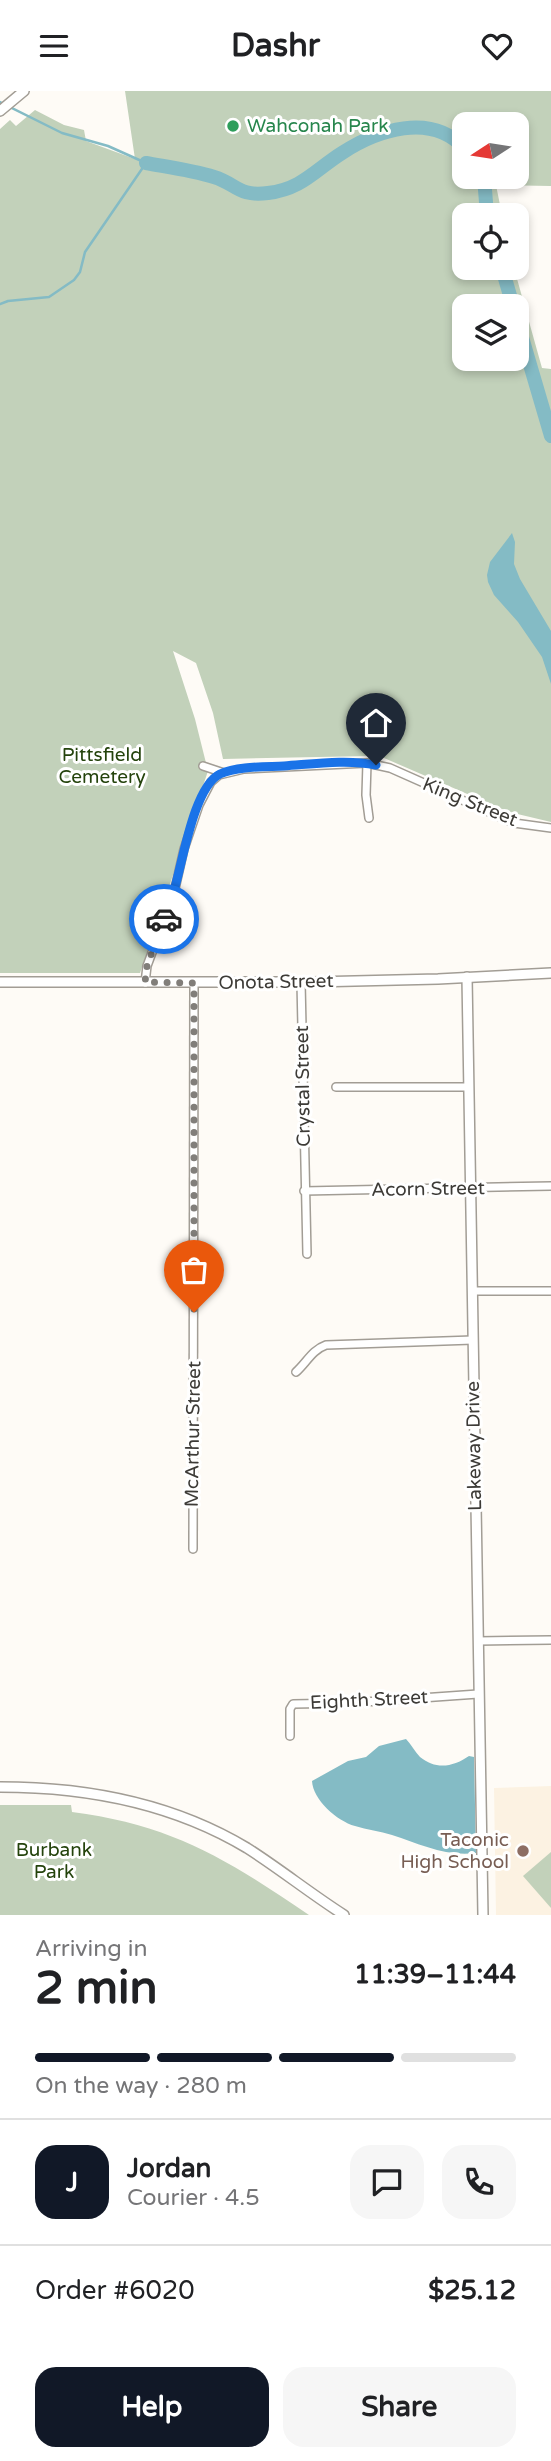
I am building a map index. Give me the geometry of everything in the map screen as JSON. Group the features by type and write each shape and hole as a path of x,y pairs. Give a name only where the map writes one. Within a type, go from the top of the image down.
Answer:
{"street":[{"path":"0,111 21,93"},
{"path":"367,763 366,795 369,818"},
{"name":"King Street","path":"225,773 292,765 367,763 390,768 514,823 551,828"},
{"path":"203,766 225,773"},
{"path":"145,982 147,966 174,893 198,805 211,782 225,773"},
{"name":"Onota Street","path":"0,982 301,982 551,973"},
{"name":"Lakeway Drive","path":"467,977 482,1915"},
{"name":"Crystal Street","path":"301,982 307,1254"},
{"name":"McArthur Street","path":"193,1549 194,983"},
{"path":"336,1087 469,1087"},
{"name":"Acorn Street","path":"304,1191 551,1186"},
{"path":"472,1291 551,1291"},
{"path":"296,1372 312,1353 326,1345 473,1340"},
{"path":"478,1640 551,1640"},
{"name":"Eighth Street","path":"290,1735 290,1709 293,1704 350,1703 478,1693"},
{"path":"0,1787 79,1790 130,1800 176,1814 246,1848 344,1915"}],"shaded area":[{"name":"Taconic High School","path":"551,1786 551,1915 496,1915 494,1788"}],"green space":[{"name":"Wahconah Park","path":"125,91 551,91 551,186 529,186 529,112 452,112 452,189 497,189 500,203 452,203 452,280 517,280 521,294 452,294 452,371 529,371 529,322 542,368 551,369 551,822 509,812 384,758 223,759 213,713 196,663 173,651 208,771 140,973 0,973 0,129 10,120 16,126 35,110 64,125 84,130 86,141 135,159"},
{"name":"Burbank Park","path":"0,1805 71,1805 72,1812 108,1818 169,1836 224,1861 309,1915 0,1915"},
{"path":"551,1852 551,1908 523,1876"}],"water":[{"path":"512,533 515,542 514,564 551,631 551,684 542,657 518,622 494,595 488,582 490,562"},
{"path":"406,1739 420,1757 432,1764 451,1765 469,1756 474,1757 476,1853 444,1851 355,1826 334,1815 321,1802 312,1781 348,1761 366,1757 379,1746"}],"waterway":[{"path":"0,102 62,133 108,146 146,163 85,252 80,272 74,280 49,297 0,304"},
{"path":"146,163 206,175 244,192 258,194 280,191 299,183 356,145 387,132 420,128 436,130 452,138"},
{"path":"485,189 486,203"},
{"path":"505,280 510,294"},
{"path":"529,361 551,436"}],"way so far":[{"path":"164,919 147,966 145,982 194,983 194,1312"}],"place":[{"name":"Wahconah Park","path":"233,126"},
{"name":"Taconic High School","path":"523,1851"}],"route":[{"path":"164,919 174,893 198,805 211,782 219,775 244,769 292,765 376,765"}],"park label":[{"name":"Pittsfield Cemetery","path":"102,766"}]}
